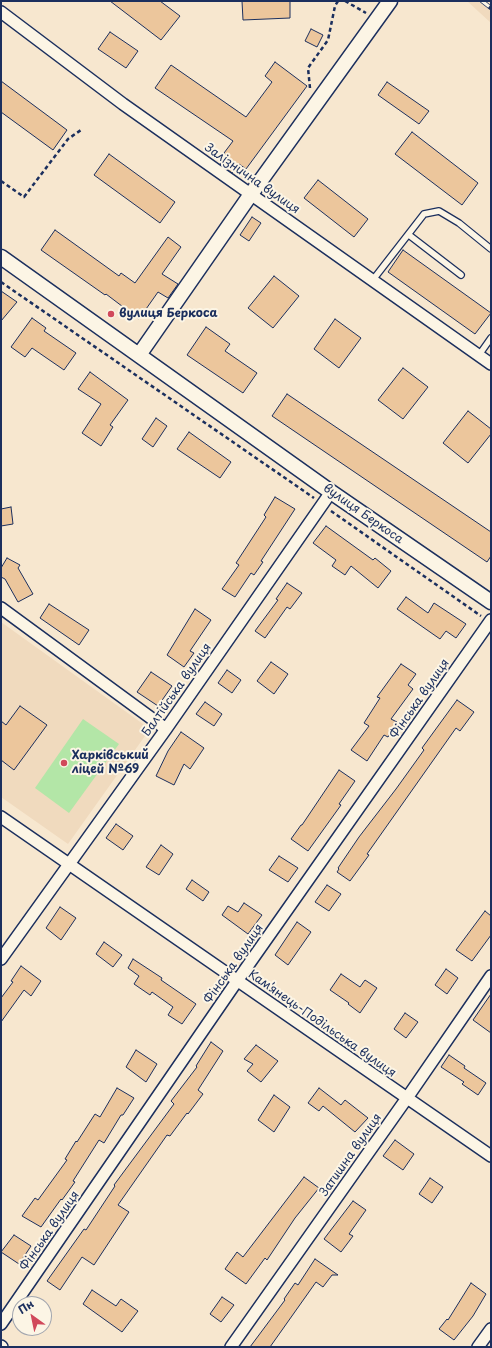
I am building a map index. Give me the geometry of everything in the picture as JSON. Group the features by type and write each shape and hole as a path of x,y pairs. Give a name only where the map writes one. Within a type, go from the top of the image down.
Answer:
{"street":[{"path":"139,355 390,1"},
{"name":"Залізнична вулиця","path":"1,12 123,104 491,364"},
{"name":"вулиця Беркоса","path":"1,257 331,492 491,602"},
{"name":"Балтійська вулиця","path":"1,960 68,864 166,729 331,492"},
{"path":"1,608 166,729"},
{"name":"Фінська вулиця","path":"1,1324 238,981 490,621"},
{"name":"Кам’янець-Подільська вулиця","path":"1,817 491,1156"},
{"name":"Затишна вулиця","path":"231,1347 407,1098 491,976"},
{"path":"478,1347 491,1329"}],"lane":[{"path":"372,281 424,214 439,211 459,223 491,249"},
{"path":"408,234 461,275"},
{"path":"479,355 491,338"}],"path":[{"path":"306,94 310,88 308,68 328,40 335,6 338,1"},
{"path":"345,1 371,16"},
{"path":"1,181 24,197 68,139 81,130"},
{"path":"1,282 490,621"}],"shaded area":[{"path":"467,1 491,1 491,23"},
{"name":"Харківський ліцей №69","path":"1,622 150,729 68,844 1,797"}],"green space":[{"path":"83,719 119,744 69,813 35,788"}],"building":[{"path":"110,1 160,1 180,16 161,40"},
{"path":"242,1 290,1 290,18 243,20"},
{"path":"311,29 323,35 317,47 305,41"},
{"path":"110,32 138,51 126,68 98,49"},
{"path":"275,62 307,86 246,169 239,164 232,173 220,164 226,155 224,153 233,141 155,88 171,65 246,117 272,82 265,76"},
{"path":"1,81 67,130 53,150 1,112"},
{"path":"387,82 429,111 419,124 378,95"},
{"path":"412,132 478,183 462,205 395,154"},
{"path":"109,154 175,202 160,223 94,175"},
{"path":"318,180 368,219 354,237 304,198"},
{"path":"252,217 261,223 249,241 240,235"},
{"path":"55,230 119,276 121,273 135,283 168,237 181,247 162,274 178,284 168,298 158,292 139,319 106,294 105,295 41,250"},
{"path":"403,250 491,313 475,334 388,272"},
{"path":"274,276 299,296 273,328 248,308"},
{"path":"1,291 17,302 1,321"},
{"path":"32,318 46,328 44,331 76,353 64,370 32,348 25,357 11,347"},
{"path":"335,319 361,338 339,368 314,349"},
{"path":"206,327 230,344 225,351 257,373 243,393 187,355"},
{"path":"403,368 428,387 403,419 378,400"},
{"path":"90,372 128,400 110,425 113,427 101,446 82,433 101,404 78,389"},
{"path":"287,394 491,532 491,556 487,562 272,416"},
{"path":"468,411 491,429 491,434 468,463 443,443"},
{"path":"156,418 167,426 153,447 142,439"},
{"path":"189,432 231,462 220,478 177,449"},
{"path":"275,497 295,509 261,561 263,562 254,575 251,573 235,597 222,589 239,565 236,563 266,517 264,515"},
{"path":"11,507 13,524 1,526 1,509"},
{"path":"326,526 373,560 375,558 391,571 378,588 351,566 345,575 332,566 336,560 313,543"},
{"path":"7,558 20,565 18,568 33,594 18,602 5,579 1,577 1,568"},
{"path":"287,583 302,593 290,609 287,607 265,638 255,631 278,600 276,599"},
{"path":"406,597 428,613 434,603 466,624 456,638 446,631 440,639 397,609"},
{"path":"49,604 89,630 79,645 40,618"},
{"path":"195,609 211,620 190,651 194,653 184,667 167,655"},
{"path":"271,662 288,674 274,694 257,681"},
{"path":"401,664 416,674 408,685 413,689 391,719 397,722 388,737 384,735 367,761 351,750 369,726 364,723 380,698 377,697"},
{"path":"227,670 241,680 232,693 218,683"},
{"path":"151,672 172,686 158,706 137,692"},
{"path":"457,700 474,712 460,731 456,728 367,854 369,855 350,881 337,872 339,869 338,868 359,837 424,750 422,748"},
{"path":"205,702 222,714 214,726 196,714"},
{"path":"20,706 47,725 14,770 1,760 1,721 6,725"},
{"path":"181,732 204,748 190,769 184,764 174,785 156,776 168,751"},
{"path":"339,770 355,781 339,804 341,805 308,851 291,839"},
{"path":"116,824 133,836 123,850 106,838"},
{"path":"161,845 173,854 159,875 146,867"},
{"path":"279,856 298,868 288,882 269,870"},
{"path":"192,880 209,892 203,901 186,889"},
{"path":"327,885 341,894 329,911 315,902"},
{"path":"244,903 262,915 248,934 222,915 228,906 238,912"},
{"path":"60,907 76,918 61,940 46,928"},
{"path":"485,911 491,916 491,935 472,961 456,950"},
{"path":"297,922 311,932 288,965 275,955"},
{"path":"104,942 122,955 113,967 96,954"},
{"path":"133,959 162,978 161,980 196,1004 182,1024 168,1015 173,1007 152,992 150,995 134,984 139,976 128,968"},
{"path":"21,966 41,981 31,996 24,990 1,1022 1,998 13,982 11,981"},
{"path":"446,969 458,978 447,994 435,985"},
{"path":"341,974 360,987 365,980 377,988 360,1013 348,1004 349,1003 330,990"},
{"path":"491,994 491,1033 473,1020"},
{"path":"405,1013 418,1022 406,1038 394,1029"},
{"path":"211,1042 223,1051 198,1090 203,1094 170,1136 167,1135 118,1205 129,1212 94,1265 82,1257 60,1290 47,1281 84,1229 86,1230 115,1186 114,1185 174,1104 171,1101 197,1067 196,1066"},
{"path":"256,1045 278,1061 261,1082 247,1071 253,1064 244,1059"},
{"path":"136,1050 157,1064 146,1082 126,1067"},
{"path":"449,1055 465,1066 464,1068 486,1083 478,1095 462,1084 464,1082 441,1067"},
{"path":"117,1088 134,1098 123,1115 121,1115 104,1143 99,1140 73,1181 75,1182 62,1200 61,1199 41,1227 22,1216 35,1198 38,1200 67,1160 65,1159 95,1114 100,1117"},
{"path":"319,1088 341,1105 345,1100 368,1118 355,1132 323,1106 319,1111 308,1103"},
{"path":"274,1095 290,1107 274,1132 258,1120"},
{"path":"395,1140 414,1154 403,1170 383,1156"},
{"path":"304,1177 319,1188 295,1218 267,1260 265,1258 246,1284 225,1269 237,1252 243,1257"},
{"path":"430,1178 443,1187 432,1203 419,1194"},
{"path":"353,1201 366,1210 349,1234 353,1236 341,1252 324,1239"},
{"path":"14,1235 31,1246 19,1264 1,1252"},
{"path":"315,1259 338,1275 332,1275 323,1287 316,1282 270,1347 250,1347 285,1300 284,1299 295,1283 298,1285"},
{"path":"471,1283 486,1294 473,1316 454,1340 439,1329 447,1319 448,1320"},
{"path":"92,1290 116,1306 121,1299 138,1311 122,1332 83,1304"},
{"path":"222,1297 234,1305 221,1322 210,1314"}],"railway":[{"path":"482,1 491,8"}],"place":[{"name":"вулиця Беркоса","path":"111,314"},
{"name":"Харківський ліцей №69","path":"64,763"}]}
